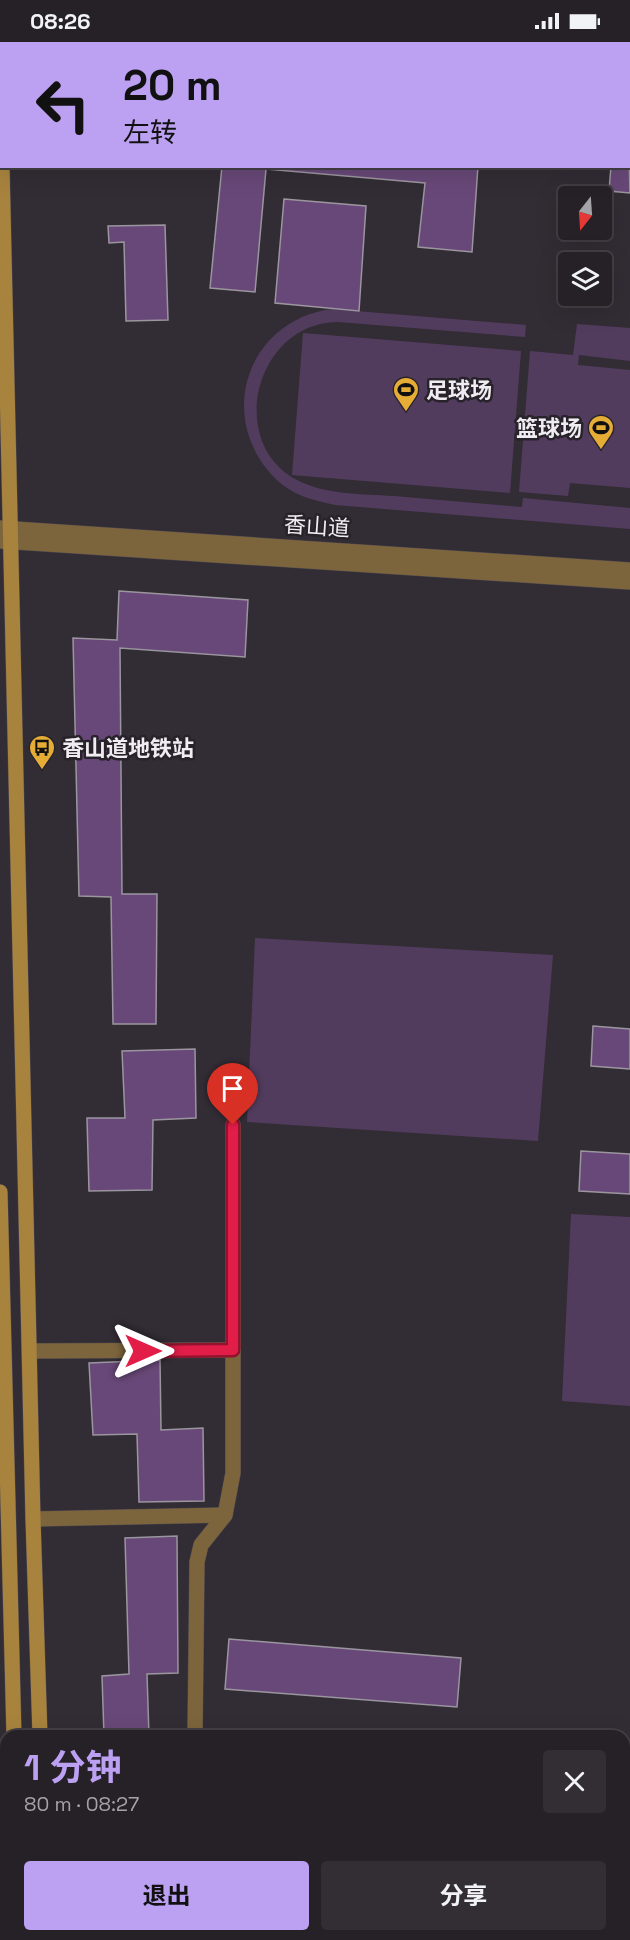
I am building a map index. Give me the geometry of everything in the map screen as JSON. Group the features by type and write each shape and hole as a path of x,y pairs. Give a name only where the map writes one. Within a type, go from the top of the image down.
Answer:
{"main road":[{"path":"2,168 4,535 40,1730"},
{"path":"0,1192 14,1730"}],"street":[{"name":"香山道","path":"4,535 630,570"},
{"name":"香山道","path":"4,535 630,582"},
{"path":"195,1730 197,1562 201,1545 225,1515 233,1473 233,1125"},
{"path":"30,1351 233,1350"},
{"path":"33,1519 225,1515"}],"shaded area":[{"path":"332,309 526,325 525,337 338,322 310,327 287,342 270,363 260,388 257,414 262,441 276,464 299,481 322,489 358,494 522,507 523,498 630,508 630,529 335,505 304,497 282,484 263,464 248,434 244,409 246,386 254,363 267,343 284,327 306,315"},
{"path":"577,324 630,328 630,361 579,355 578,365 630,370 630,488 570,483 568,496 519,492 530,351 573,355"},
{"name":"足球场","path":"303,333 521,351 510,493 292,475"},
{"path":"255,938 553,955 538,1141 247,1122"},
{"path":"571,1214 630,1217 630,1406 562,1401"}],"building":[{"path":"222,168 478,168 472,252 418,247 425,183 266,169 255,292 210,288"},
{"path":"611,168 629,168 630,193 612,191 612,186 609,186"},
{"path":"284,199 366,206 359,311 275,303"},
{"path":"165,225 168,320 126,321 124,242 109,243 108,226"},
{"path":"119,591 248,600 245,657 120,648 122,894 157,894 156,1024 113,1024 111,897 79,896 73,638 117,640"},
{"path":"593,1026 630,1029 630,1069 591,1066"},
{"path":"195,1049 196,1118 153,1120 152,1190 89,1191 87,1118 125,1118 122,1051"},
{"path":"581,1151 630,1154 630,1194 579,1191"},
{"path":"160,1360 161,1430 203,1428 204,1501 139,1502 137,1434 93,1435 89,1363"},
{"path":"177,1536 178,1673 147,1674 149,1730 104,1730 102,1676 129,1674 125,1538"},
{"path":"229,1639 461,1658 457,1707 225,1689"}],"place":[{"name":"足球场","path":"406,413"},
{"name":"篮球场","path":"601,451"},
{"name":"香山道地铁站","path":"42,771"}],"route":[{"path":"143,1351 233,1350 233,1125"}]}
